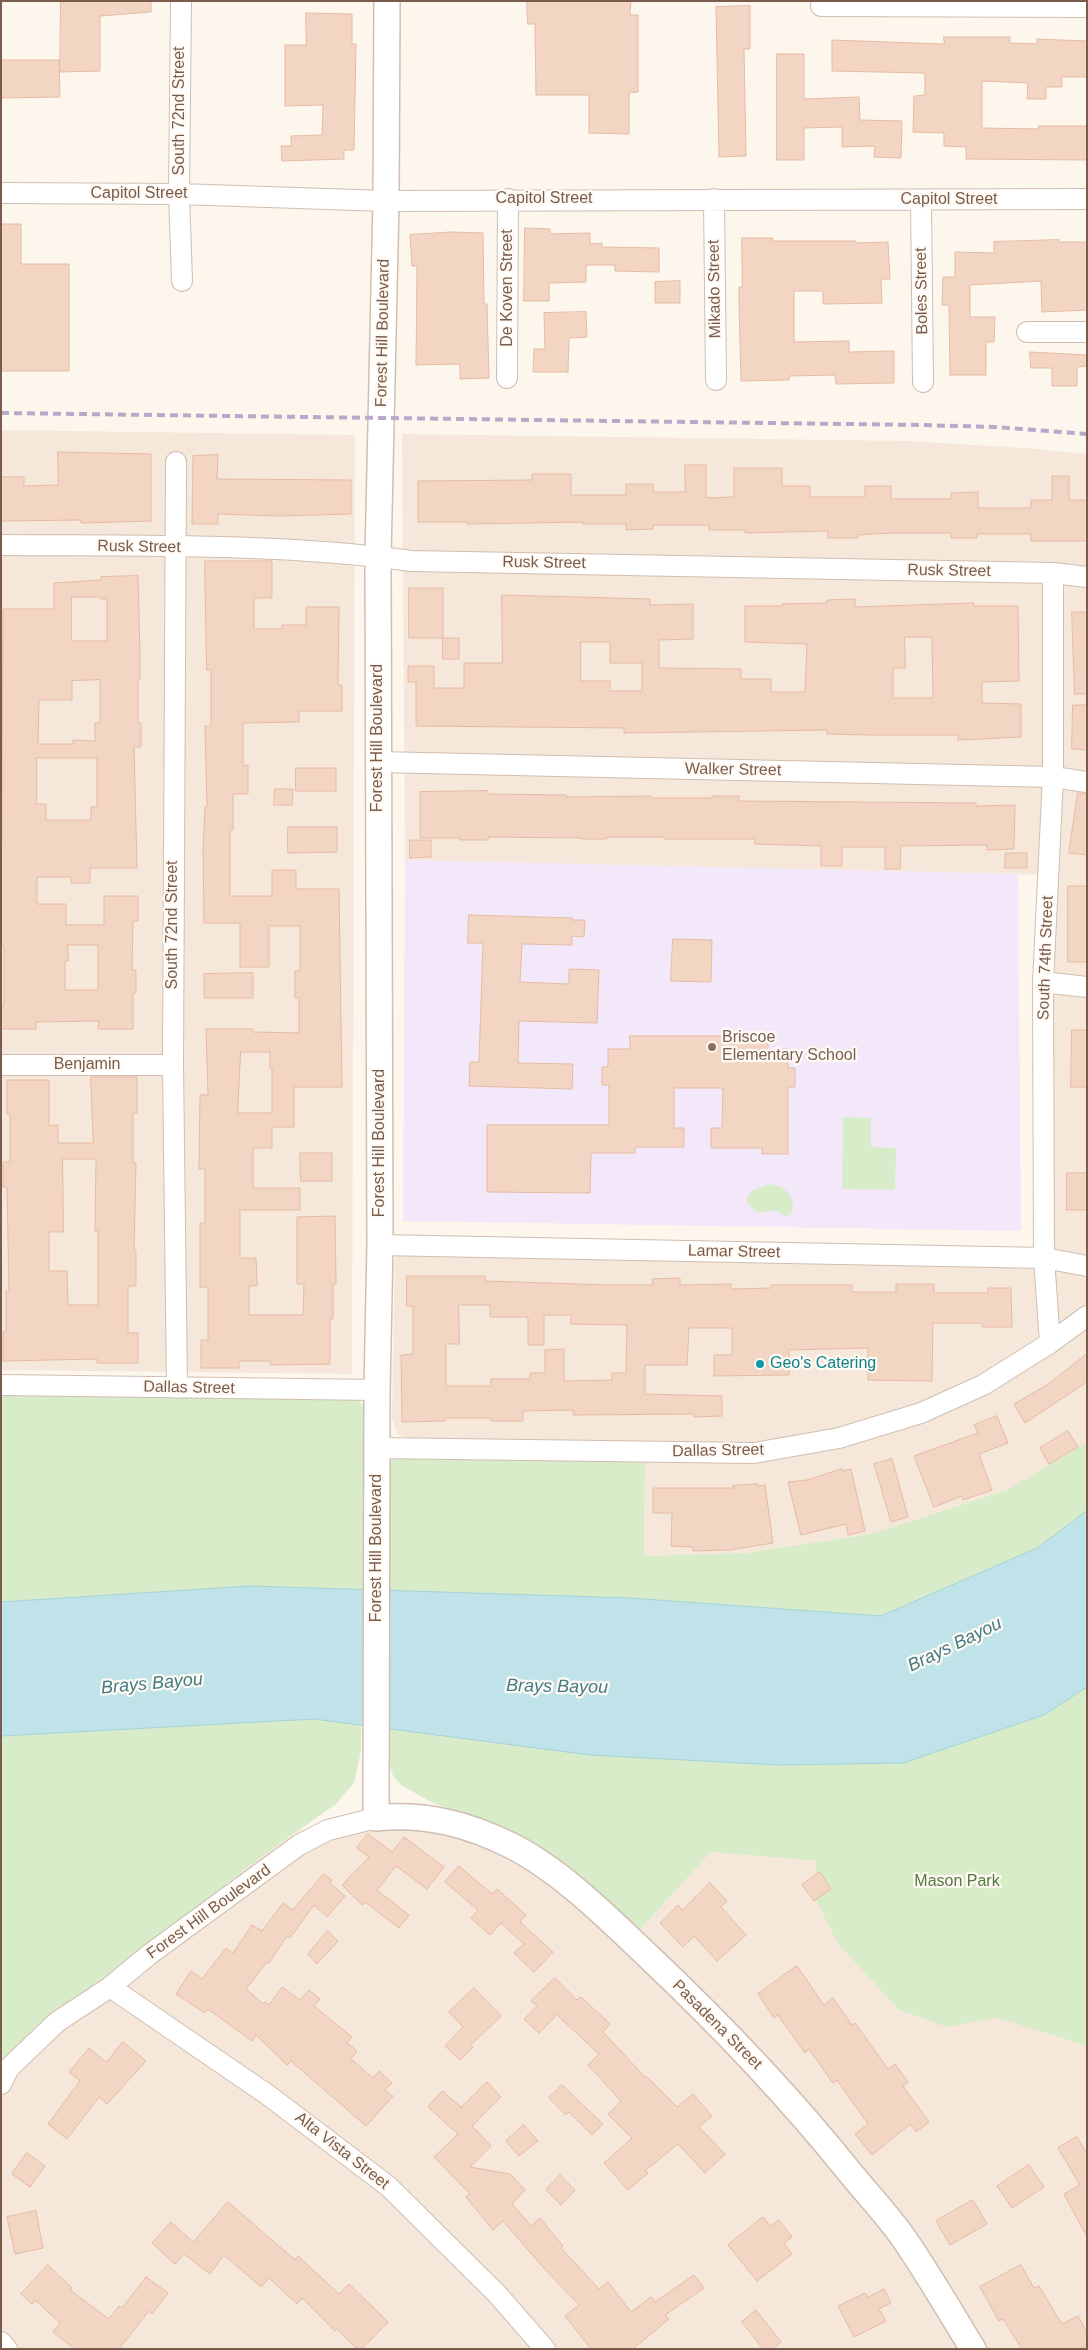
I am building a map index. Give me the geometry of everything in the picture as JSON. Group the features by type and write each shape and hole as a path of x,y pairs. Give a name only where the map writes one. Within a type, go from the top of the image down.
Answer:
{"street":[{"name":"South 72nd Street","path":"180,1 179,194 182,280"},
{"name":"Forest Hill Boulevard","path":"1,2084 9,2068 57,2022 110,1987 150,1954 308,1840 339,1826 376,1818 377,1390 380,1245 378,557 386,201 387,1"},
{"path":"821,6 1087,8"},
{"name":"Capitol Street","path":"1,194 179,194 386,201 508,199 1087,199"},
{"name":"De Koven Street","path":"507,378 508,199"},
{"name":"Mikado Street","path":"714,199 716,380"},
{"name":"Boles Street","path":"921,200 923,382"},
{"path":"1027,332 1087,332"},
{"name":"South 72nd Street","path":"176,462 173,1065 178,1388"},
{"name":"Rusk Street","path":"1,545 175,547 378,557 420,561 1053,573 1087,577"},
{"name":"South 74th Street","path":"1050,1343 1044,1258 1043,982 1052,777 1053,573"},
{"name":"Walker Street","path":"378,762 1052,777 1087,782"},
{"path":"1043,982 1087,987"},
{"name":"Benjamin","path":"1,1064 173,1065"},
{"name":"Lamar Street","path":"380,1245 1044,1258 1087,1266"},
{"name":"Dallas Street","path":"377,1448 754,1453 839,1438 921,1413 983,1385 1050,1343 1087,1316"},
{"name":"Dallas Street","path":"1,1385 377,1390"},
{"name":"Pasadena Street","path":"376,1818 414,1816 436,1819 455,1823 490,1836 514,1847 541,1864 593,1904 717,2022 801,2111 906,2242 973,2349"},
{"name":"Alta Vista Street","path":"110,1987 268,2095 388,2186 498,2295 545,2349"},
{"path":"1,2342 7,2349"}],"shaded area":[{"path":"1,430 355,435 352,1374 1,1370"},
{"path":"402,434 906,441 1025,448 1087,454 1087,1442 1007,1490 871,1534 745,1553 644,1556 645,1459 560,1443 405,1438 397,1434 392,1417 395,1251 943,1263 1050,1270 1054,875 405,860"},
{"name":"Briscoe Elementary School","path":"405,860 1018,874 1021,1231 403,1221"},
{"path":"421,1807 493,1825 636,1934 711,1852 816,1861 816,1900 837,1943 899,2010 946,2027 997,2018 1087,2046 1087,2349 1,2349 1,2071 147,1945 261,1857 300,1830"}],"green space":[{"path":"843,1117 871,1118 871,1147 896,1148 895,1190 842,1189"},
{"path":"770,1184 786,1190 789,1194 793,1203 791,1215 785,1216 777,1211 761,1213 755,1211 747,1203 747,1196 753,1190"},
{"path":"1,1396 345,1396 358,1401 365,1413 361,1751 354,1783 336,1804 261,1857 147,1945 1,2071"},
{"name":"Mason Park","path":"1087,1442 1087,2046 997,2018 946,2027 899,2010 837,1943 816,1900 816,1861 711,1852 636,1934 493,1825 433,1803 401,1785 393,1776 389,1761 387,1464 397,1456 645,1459 644,1556 745,1553 871,1534 1007,1490"}],"water":[{"name":"Brays Bayou","path":"1087,1511 1087,1687 1044,1715 903,1763 779,1765 590,1755 314,1719 1,1736 1,1602 250,1586 630,1598 881,1616 1037,1548"}],"building":[{"path":"61,1 151,1 151,12 100,16 100,71 60,72"},
{"path":"527,1 631,1 630,15 638,15 638,92 629,93 629,134 589,133 589,95 536,95 535,24 528,24"},
{"path":"750,6 750,49 744,49 746,156 719,157 716,7"},
{"path":"306,13 352,14 352,44 356,44 354,150 344,150 344,159 282,161 281,146 291,146 291,136 322,135 323,105 285,106 285,45 306,45"},
{"path":"944,37 1010,37 1010,43 1037,44 1037,39 1087,41 1087,77 1062,77 1062,87 1046,87 1046,99 1027,99 1028,83 982,81 982,128 1039,129 1038,126 1087,126 1087,160 966,159 966,147 944,146 944,133 913,132 914,96 925,95 925,73 832,71 832,40 944,44"},
{"path":"777,54 804,54 804,99 859,97 860,120 902,121 901,158 874,157 875,146 842,147 842,127 804,128 804,160 777,160"},
{"path":"1,60 59,60 60,97 1,98"},
{"path":"1,224 21,224 21,264 69,264 69,371 1,371"},
{"path":"525,228 550,229 550,234 590,233 590,244 602,243 602,247 659,248 659,272 615,271 615,265 586,265 586,282 549,283 549,301 524,301"},
{"path":"451,232 483,233 484,304 487,304 489,378 460,379 460,364 416,365 417,266 412,266 410,235"},
{"path":"742,238 773,238 773,241 888,242 890,279 881,279 882,303 823,304 823,291 794,291 794,342 849,341 849,352 894,351 894,383 836,384 835,375 789,376 789,380 741,381 739,287 742,287"},
{"path":"1059,240 1059,242 1087,242 1087,310 1042,312 1041,281 970,285 970,317 995,317 994,342 986,342 986,375 950,375 949,305 942,305 943,277 955,277 955,252 994,253 994,242"},
{"path":"680,281 680,303 655,303 655,282"},
{"path":"586,312 587,337 569,338 568,372 533,372 534,349 545,349 544,313"},
{"path":"1030,352 1087,355 1087,366 1077,367 1077,386 1052,386 1052,368 1031,368"},
{"path":"58,452 151,454 151,521 81,523 81,520 1,521 1,477 24,477 24,486 58,485"},
{"path":"218,455 217,479 351,480 351,514 279,516 218,514 218,524 192,524 193,456"},
{"path":"685,465 706,465 706,498 734,497 734,468 782,468 782,486 810,486 810,497 865,497 865,486 891,486 891,499 951,499 951,493 978,492 978,508 1031,508 1031,500 1052,500 1052,476 1069,476 1069,500 1087,500 1087,541 1031,541 1031,534 977,534 977,538 951,538 951,533 891,533 858,535 858,538 828,538 828,531 745,533 745,530 709,530 709,525 653,525 653,529 626,530 626,524 583,524 583,522 467,524 467,522 418,522 418,481 532,480 532,474 571,474 571,495 626,495 626,484 653,484 653,492 685,492"},
{"path":"205,561 272,561 272,598 254,598 254,629 282,629 282,625 306,625 306,607 339,607 338,685 342,685 342,711 299,711 299,722 243,723 243,766 248,765 248,794 233,794 233,830 230,830 230,896 272,896 272,870 296,870 296,889 339,889 342,1087 294,1087 294,1127 272,1127 272,1148 253,1148 253,1188 300,1188 300,1210 240,1210 240,1258 256,1258 257,1286 249,1286 249,1315 303,1315 304,1284 297,1284 297,1217 335,1216 336,1284 333,1284 333,1319 330,1319 330,1364 270,1365 270,1361 239,1361 239,1368 201,1368 201,1340 208,1340 208,1287 200,1287 200,1223 205,1223 205,1169 199,1169 200,1095 208,1095 206,1029 253,1029 253,1032 299,1033 299,998 295,998 295,971 300,971 300,926 269,926 269,967 240,967 240,923 204,923 203,848 205,807 207,807 205,726 211,726 211,670 207,670","holes":["241,1052 270,1052 272,1113 238,1113"]},
{"path":"138,576 140,680 138,680 138,723 141,723 141,747 134,747 137,868 90,868 90,883 71,883 71,877 37,877 37,904 66,904 66,925 104,925 104,896 138,896 138,921 133,921 132,970 136,970 136,993 133,993 133,1029 98,1029 99,1021 36,1022 36,1029 1,1029 1,1005 4,1005 4,946 1,946 3,609 54,609 54,583 101,580 101,577","holes":["72,597 101,597 101,599 107,599 107,641 72,641","100,680 100,723 95,723 95,741 73,740 73,744 38,744 39,700 72,700 72,681","37,758 97,758 97,807 91,807 91,820 46,820 46,804 37,804","68,945 98,945 98,990 65,990 65,961 68,961"]},
{"path":"409,588 443,588 443,638 409,638"},
{"path":"502,595 650,599 650,605 693,604 693,639 659,640 659,668 741,669 741,679 771,679 771,692 805,692 807,644 745,642 745,606 782,606 782,604 827,603 827,600 855,599 855,607 974,603 974,606 1018,606 1019,681 982,682 982,703 1021,704 1021,737 958,740 958,735 827,734 827,730 624,733 624,728 416,726 416,682 408,682 408,666 434,666 434,688 464,688 464,663 502,663","holes":["905,637 932,637 933,698 893,698 893,668 905,668","581,642 610,642 610,663 642,663 642,691 610,691 610,681 581,681"]},
{"path":"1072,612 1087,612 1087,694 1075,694"},
{"path":"443,638 459,638 459,659 443,659"},
{"path":"1073,705 1087,705 1087,750 1072,749"},
{"path":"296,768 336,768 336,791 296,791"},
{"path":"275,789 293,789 292,805 274,805"},
{"path":"488,791 488,794 566,795 566,797 651,796 651,798 712,798 712,796 739,796 739,801 976,803 976,806 1015,805 1014,849 987,850 987,845 901,846 900,869 885,869 885,847 842,847 842,866 821,866 821,846 755,844 755,839 488,837 488,840 460,840 460,838 420,838 420,792"},
{"path":"1078,793 1087,794 1087,855 1069,853"},
{"path":"288,827 337,827 337,852 288,853"},
{"path":"410,840 431,840 431,857 410,858"},
{"path":"1006,853 1027,853 1027,868 1005,868"},
{"path":"1068,886 1087,886 1087,962 1068,962"},
{"path":"469,915 585,920 584,937 572,936 572,945 522,944 520,982 569,984 569,969 599,970 597,1023 519,1021 518,1063 573,1064 572,1089 469,1086 470,1062 479,1062 483,943 468,943"},
{"path":"673,939 712,940 711,982 671,981"},
{"path":"253,973 253,998 204,998 204,974"},
{"path":"1072,1030 1087,1030 1087,1087 1071,1087"},
{"path":"630,1036 768,1036 768,1050 788,1049 788,1068 795,1068 795,1087 788,1087 788,1154 762,1154 762,1148 711,1148 711,1128 722,1128 723,1088 674,1088 674,1128 684,1128 684,1147 635,1147 635,1153 591,1153 590,1193 487,1192 487,1125 609,1125 609,1085 602,1085 602,1067 608,1067 608,1049 630,1049"},
{"path":"91,1077 137,1077 137,1113 133,1113 133,1163 136,1163 134,1250 136,1250 136,1286 128,1286 128,1333 138,1333 138,1363 97,1363 97,1359 3,1361 3,1332 6,1332 6,1291 9,1291 7,1187 3,1187 3,1162 10,1162 10,1114 7,1114 7,1080 49,1080 49,1126 58,1125 58,1143 93,1143","holes":["63,1159 96,1159 95,1231 98,1231 98,1305 68,1305 67,1271 49,1271 49,1232 63,1232"]},
{"path":"300,1153 332,1153 332,1181 301,1181"},
{"path":"1067,1173 1087,1173 1087,1210 1067,1210"},
{"path":"407,1276 485,1276 485,1281 608,1285 653,1285 652,1279 680,1278 680,1285 731,1284 731,1289 771,1288 771,1285 852,1285 852,1292 896,1292 896,1284 934,1284 934,1293 988,1293 988,1288 1011,1288 1012,1327 982,1327 982,1323 933,1323 932,1381 868,1380 868,1348 789,1350 789,1375 714,1376 714,1355 732,1355 732,1328 689,1328 687,1365 645,1365 645,1394 722,1396 722,1416 694,1417 694,1414 573,1415 573,1410 523,1411 523,1421 491,1421 491,1418 445,1418 445,1421 402,1422 401,1355 413,1354 413,1306 407,1306","holes":["459,1305 490,1305 490,1317 528,1317 528,1345 544,1345 544,1315 571,1315 571,1324 627,1325 626,1373 612,1373 612,1380 564,1381 564,1349 545,1350 545,1373 530,1373 530,1379 491,1379 491,1386 446,1386 446,1344 459,1344"]},
{"path":"1087,1354 1087,1382 1025,1423 1014,1404 1047,1385"},
{"path":"997,1416 1008,1443 979,1454 992,1490 963,1500 962,1496 934,1507 914,1456 978,1433 974,1425"},
{"path":"1068,1431 1078,1447 1049,1464 1040,1448"},
{"path":"892,1459 908,1517 891,1522 874,1464"},
{"path":"842,1469 843,1471 851,1469 865,1531 848,1535 846,1524 801,1535 788,1482 807,1480"},
{"path":"758,1484 758,1486 765,1485 773,1543 729,1550 693,1551 693,1547 671,1546 672,1513 653,1513 653,1488 734,1488 733,1486"},
{"path":"368,1834 392,1852 404,1837 444,1867 427,1889 396,1866 377,1890 409,1915 399,1928 365,1902 362,1905 342,1885 369,1857 357,1848"},
{"path":"459,1866 492,1894 497,1889 526,1915 520,1922 553,1952 534,1972 514,1953 524,1944 501,1923 490,1935 471,1918 478,1910 445,1882"},
{"path":"820,1872 831,1889 814,1901 802,1885"},
{"path":"324,1874 332,1880 330,1883 345,1896 327,1917 314,1905 290,1938 287,1936 269,1963 267,1962 246,1989 263,2004 265,2002 269,2005 282,1987 300,2000 309,1990 320,1999 314,2006 352,2037 347,2043 357,2051 351,2059 373,2078 379,2071 392,2083 385,2090 393,2096 366,2126 291,2061 287,2065 256,2035 252,2041 208,2009 205,2013 176,1994 191,1971 202,1979 226,1948 233,1953 252,1925 262,1931 283,1903 292,1910"},
{"path":"710,1883 727,1901 721,1907 746,1935 717,1961 694,1936 683,1947 660,1923 678,1905 682,1910"},
{"path":"328,1931 338,1941 317,1964 308,1954"},
{"path":"797,1966 824,2005 833,1998 852,2025 855,2023 888,2069 895,2064 908,2082 903,2086 929,2122 916,2132 910,2124 872,2155 855,2134 868,2124 837,2080 833,2083 809,2049 805,2053 778,2015 774,2018 758,1994"},
{"path":"555,1978 577,2000 581,1997 610,2024 603,2032 645,2077 677,2107 693,2094 712,2116 699,2127 725,2154 705,2173 678,2144 645,2171 648,2173 628,2190 604,2163 632,2138 608,2114 621,2101 588,2065 599,2054 557,2015 539,2033 524,2019 537,2006 531,2001"},
{"path":"474,1988 501,2016 471,2045 473,2047 460,2060 445,2046 463,2027 449,2012"},
{"path":"123,2042 146,2061 107,2104 99,2097 67,2139 48,2124 80,2081 69,2072 89,2048 106,2062"},
{"path":"487,2082 501,2097 472,2126 491,2146 470,2167 510,2174 525,2190 512,2204 531,2226 540,2218 563,2246 561,2248 599,2289 608,2282 631,2312 651,2297 655,2302 694,2275 704,2288 665,2315 669,2319 633,2349 591,2349 565,2316 579,2305 503,2221 493,2230 466,2197 470,2194 434,2157 458,2134 428,2107 442,2091 461,2107"},
{"path":"562,2085 603,2124 592,2135 569,2112 566,2115 549,2098"},
{"path":"524,2125 538,2141 519,2156 506,2141"},
{"path":"1077,2137 1087,2154 1087,2237 1064,2194 1080,2185 1058,2148"},
{"path":"27,2153 45,2166 30,2187 12,2174"},
{"path":"1029,2165 1044,2187 1012,2208 997,2186"},
{"path":"560,2175 575,2190 561,2205 546,2190"},
{"path":"973,2200 987,2224 950,2245 936,2221"},
{"path":"228,2202 295,2260 298,2256 339,2294 349,2284 388,2322 362,2349 357,2349 337,2329 335,2331 302,2298 297,2304 269,2278 261,2287 224,2255 210,2274 184,2254 175,2264 152,2243 171,2222 193,2242"},
{"path":"36,2211 43,2248 15,2254 7,2217"},
{"path":"763,2217 770,2226 779,2220 792,2237 784,2243 792,2254 757,2281 728,2245"},
{"path":"48,2265 72,2288 70,2290 109,2319 119,2306 122,2308 146,2277 168,2293 152,2314 149,2311 119,2349 75,2349 53,2332 60,2323 35,2300 32,2304 21,2294"},
{"path":"1021,2265 1034,2288 1039,2286 1062,2324 1078,2316 1087,2332 1087,2345 1080,2349 1022,2349 1003,2319 999,2321 980,2287"},
{"path":"884,2289 891,2303 879,2309 886,2321 854,2337 838,2306 865,2293 868,2297"},
{"path":"756,2310 781,2342 773,2349 763,2349 742,2322"}],"railway":[{"path":"1,413 922,425 995,427 1087,434"}],"place":[{"name":"Briscoe Elementary School","path":"712,1047"},
{"name":"Geo's Catering","path":"760,1364"}]}
